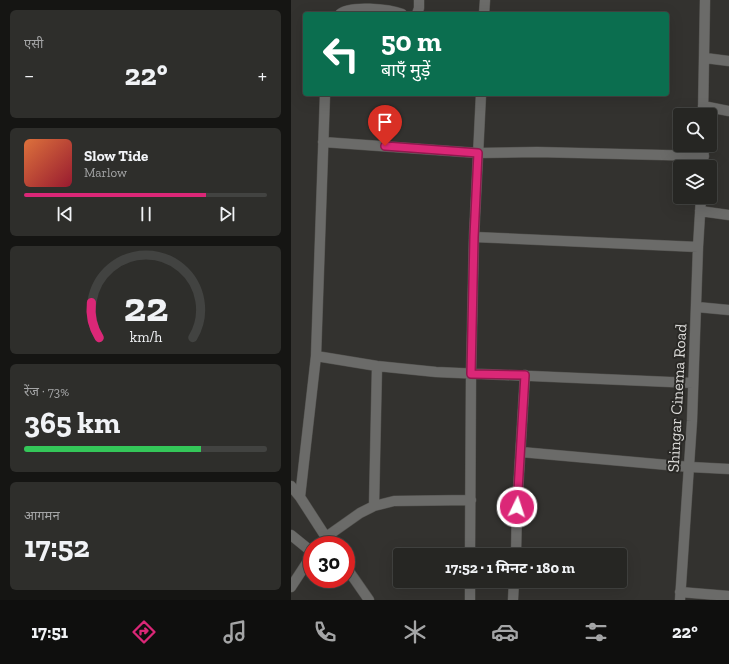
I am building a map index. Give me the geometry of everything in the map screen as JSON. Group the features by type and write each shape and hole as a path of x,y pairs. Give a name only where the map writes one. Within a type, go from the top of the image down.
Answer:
{"street":[{"path":"418,12 419,0"},
{"path":"484,12 485,0"},
{"path":"703,108 705,0"},
{"path":"342,12 360,9 379,9 393,12"},
{"path":"705,58 729,62"},
{"path":"300,497 316,356 325,96"},
{"path":"470,548 471,374 474,237 481,96"},
{"path":"717,110 729,110"},
{"path":"323,142 478,153 537,152 704,156"},
{"path":"704,152 704,160"},
{"name":"Shingar Cinema Road","path":"680,596 690,467 700,204"},
{"path":"700,211 729,215"},
{"path":"474,237 698,246"},
{"path":"697,307 729,310"},
{"path":"316,356 377,366 471,374 693,383"},
{"path":"374,506 377,366"},
{"path":"516,548 525,375"},
{"path":"521,452 729,469"},
{"path":"291,486 300,497 322,536"},
{"path":"332,536 360,513 374,506 394,501 471,500"},
{"path":"291,535 303,545"},
{"path":"291,587 303,569"},
{"path":"355,580 369,600"},
{"path":"470,588 470,600"},
{"path":"513,600 514,588"},
{"path":"680,596 729,596"}],"route":[{"path":"385,146 478,153 474,237 471,374 525,375 517,507"}]}
